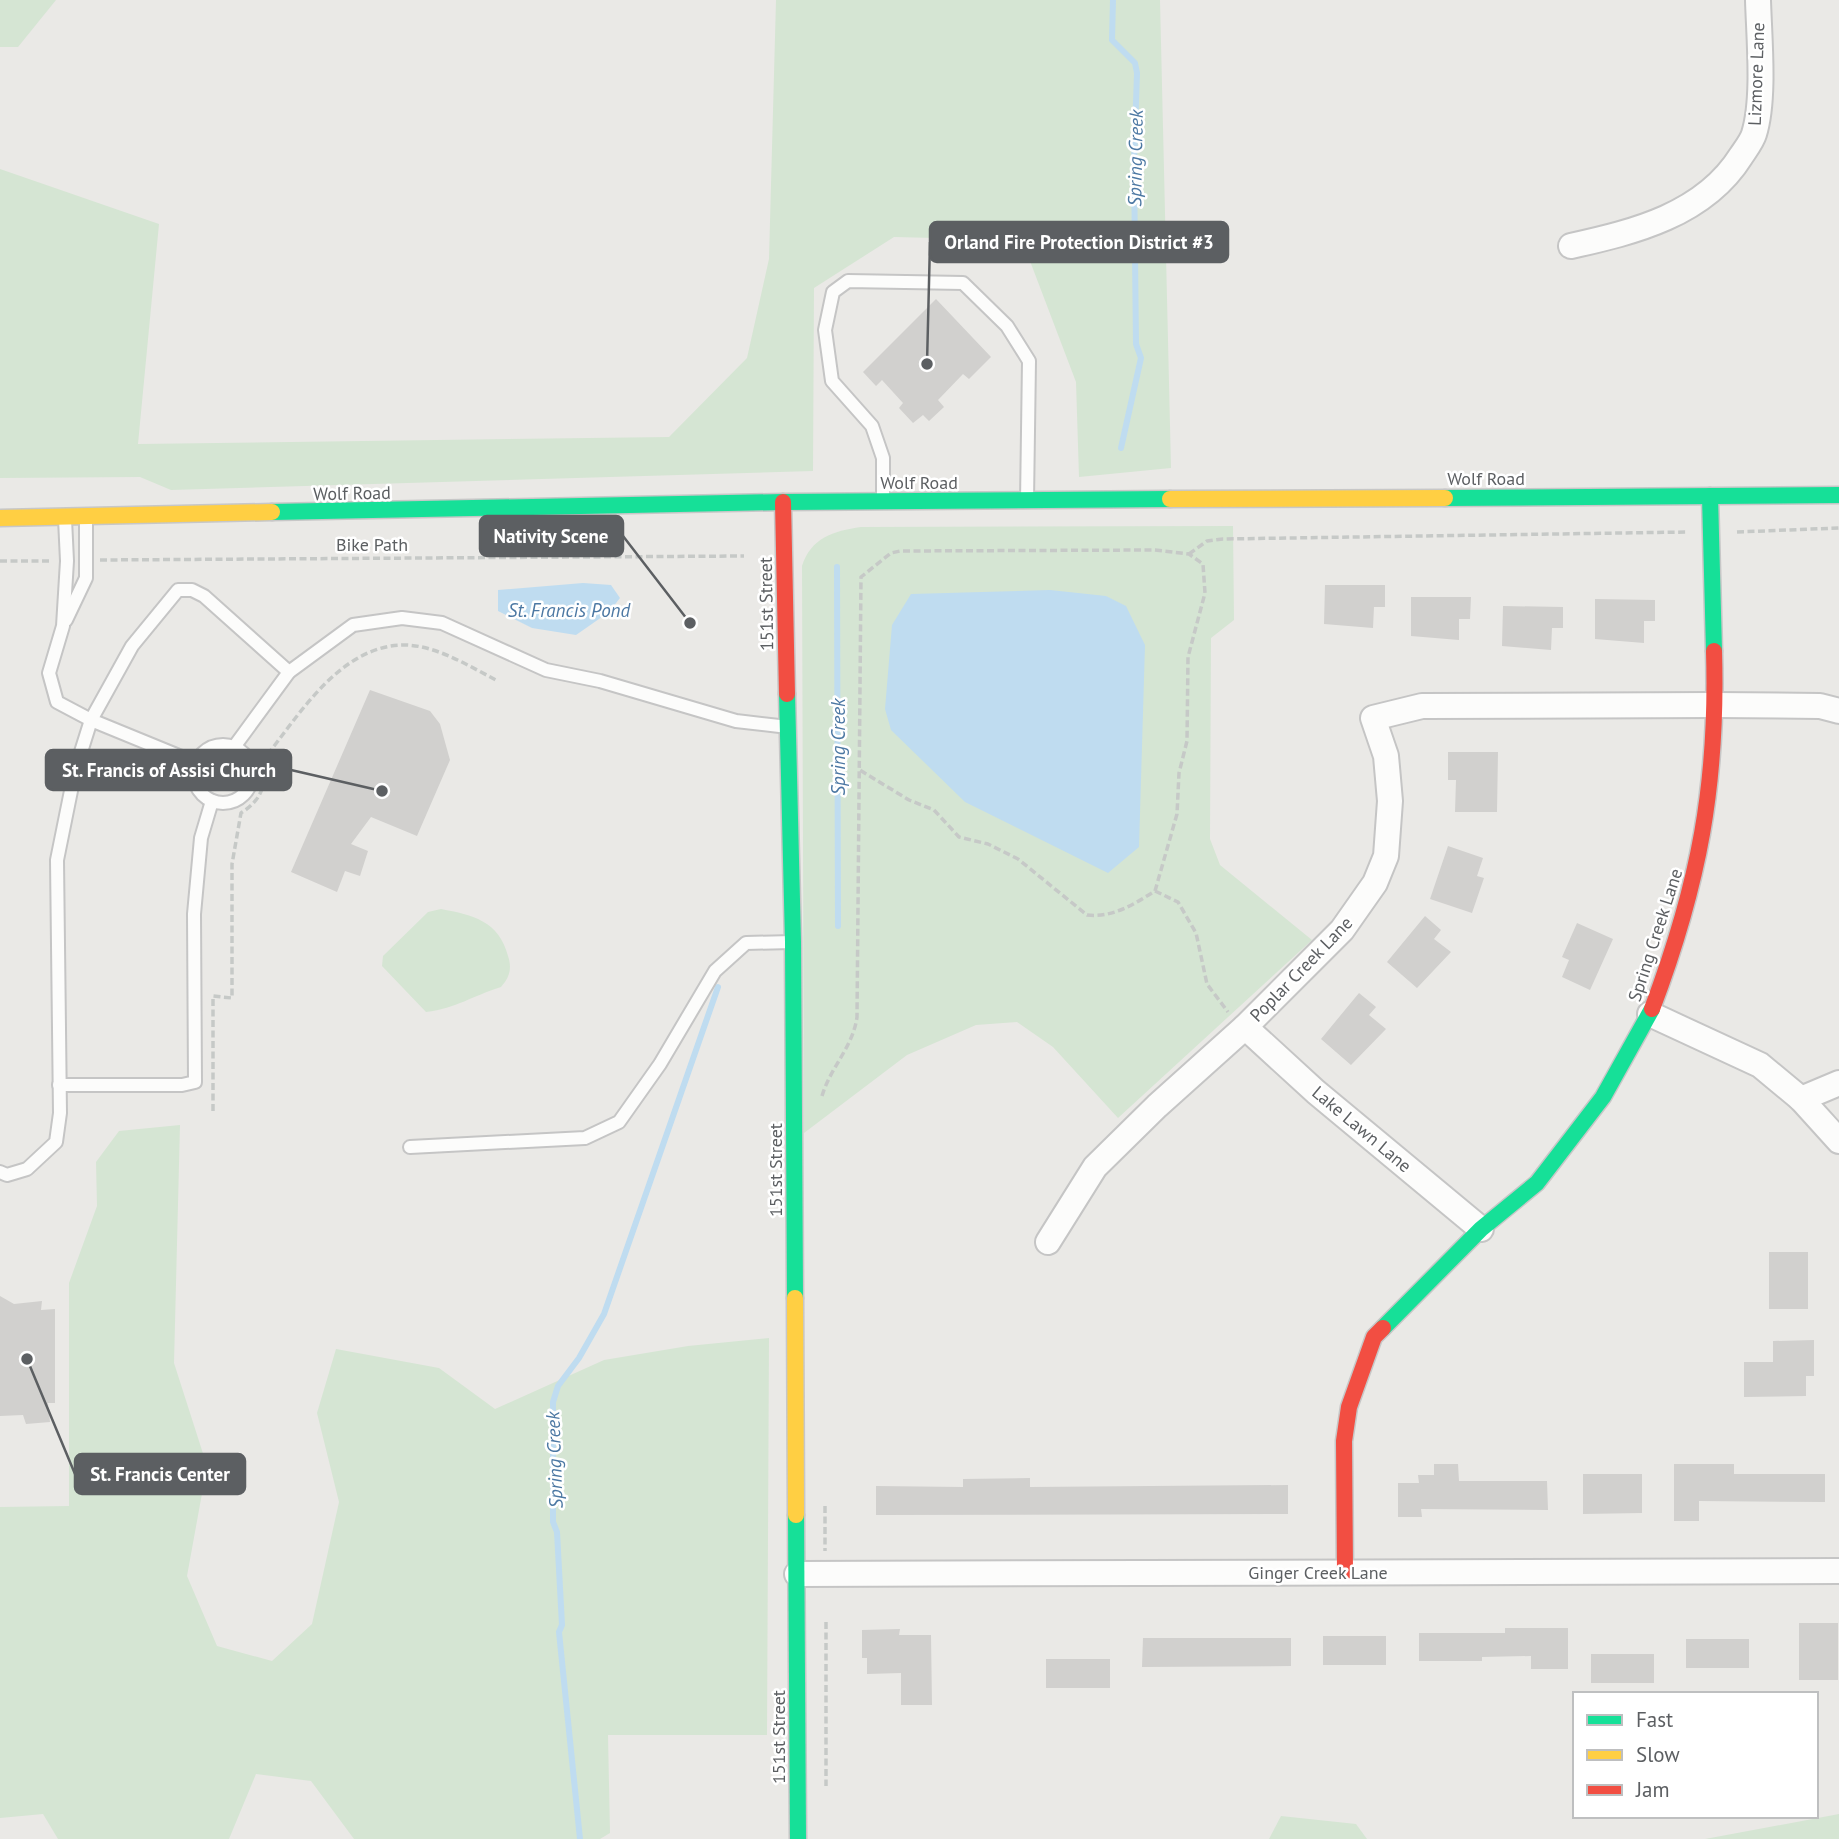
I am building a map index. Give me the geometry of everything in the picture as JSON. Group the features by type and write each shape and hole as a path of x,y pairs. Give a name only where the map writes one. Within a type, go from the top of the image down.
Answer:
{"street":[{"name":"Lizmore Lane","path":"1571,246 1659,222 1699,201 1729,175 1754,134 1759,90 1759,0"},
{"name":"Wolf Road","path":"0,518 86,519 783,502 1839,495"},
{"name":"Spring Creek Lane","path":"1345,1572 1344,1441 1349,1407 1374,1337 1481,1229 1536,1183 1603,1097 1650,1014 1673,953 1696,873 1712,783 1716,705 1710,496"},
{"name":"151st Street","path":"783,502 793,942 798,1839"},
{"path":"1716,705 1820,706 1839,710"},
{"name":"Poplar Creek Lane","path":"1048,1242 1095,1167 1157,1105 1244,1028 1342,930 1375,883 1386,856 1390,801 1386,756 1373,718 1422,706 1716,705"},
{"path":"1650,1014 1760,1065 1801,1099 1839,1141"},
{"name":"Lake Lawn Lane","path":"1244,1028 1481,1229"},
{"path":"1801,1099 1839,1083"},
{"name":"Ginger Creek Lane","path":"797,1574 1839,1571"}],"lane":[{"path":"883,502 883,458 872,426 832,381 825,330 833,292 848,281 963,283 1007,326 1029,361 1027,501"},
{"path":"63,626 67,561 65,519"},
{"path":"86,519 86,578 63,626 49,673 57,702 91,720 196,763"},
{"path":"0,1172 7,1175 27,1169 56,1142 60,1113 57,860 75,771 91,720 132,646 178,590 192,590 204,596 289,672"},
{"path":"234,747 289,672 353,625 402,618 442,623 546,670 600,681 736,721 788,727"},
{"path":"216,746 234,747 248,759 252,768 250,786 238,799 221,803 212,801 198,789 195,781 196,763 201,755 216,746"},
{"path":"59,1085 182,1086 195,1082 194,914 201,838 212,801"},
{"path":"410,1147 585,1138 619,1122 660,1064 715,971 746,943 793,942"}],"path":[{"path":"1189,554 1207,541 1223,539 1839,528"},
{"path":"822,1101 830,1075 852,1039 857,1017 859,769 861,578 891,553 1123,550 1189,554 1203,564 1205,593 1188,657 1187,741 1178,782 1177,814 1155,891 1114,913 1087,915 1018,859 988,844 958,837 934,810 909,800 859,769"},
{"name":"Bike Path","path":"87,560 744,556"},
{"path":"0,561 67,561"},
{"path":"214,1111 213,996 232,998 232,864 241,813 258,802 266,779 264,758 320,689 345,667 380,648 408,645 443,654 496,680"},
{"path":"1155,891 1178,902 1196,933 1207,984 1244,1028"},
{"path":"825,1504 825,1574"},
{"path":"825,1619 826,1797"}],"green space":[{"path":"0,0 56,0 18,47 0,47"},
{"path":"776,0 1160,0 1171,468 1079,477 1076,382 1022,240 894,237 814,288 813,471 171,490 140,477 0,478 0,169 159,224 138,444 669,437 747,358 769,259"},
{"path":"1233,526 1234,620 1211,638 1210,839 1220,865 1312,940 1118,1118 1053,1047 1017,1022 976,1025 907,1055 804,1133 802,566 806,556 817,542 824,538 861,527"},
{"path":"441,909 474,917 491,927 504,944 510,968 501,987 456,1005 426,1012 382,966 383,956 428,912"},
{"path":"180,1125 174,1363 207,1466 187,1576 217,1646 272,1661 312,1624 339,1502 317,1413 336,1349 439,1368 495,1409 604,1360 688,1346 769,1338 767,1735 608,1735 610,1833 600,1839 354,1839 311,1781 256,1774 229,1839 58,1839 43,1814 0,1818 0,1507 69,1506 69,1283 97,1206 96,1162 119,1131"},
{"path":"1839,1814 1839,1839 1705,1839 1818,1818"},
{"path":"1281,1816 1356,1824 1367,1839 1269,1839"}],"water":[{"name":"St. Francis Pond","path":"583,583 611,585 620,598 609,612 576,635 532,628 498,611 498,590"},
{"path":"1050,590 1106,596 1126,606 1145,645 1139,847 1108,873 965,802 891,730 885,709 892,625 911,594"}],"building":[{"path":"936,299 991,357 969,379 963,374 938,400 944,407 929,421 923,415 913,423 899,408 903,403 882,380 876,386 863,372"},
{"path":"1325,585 1385,585 1385,607 1374,607 1373,628 1324,624"},
{"path":"1411,597 1471,597 1470,619 1459,619 1459,640 1411,636"},
{"path":"1595,599 1655,600 1655,621 1644,621 1644,643 1595,639"},
{"path":"1503,606 1563,607 1563,628 1552,628 1551,650 1502,646"},
{"path":"370,690 430,711 440,724 450,760 417,836 371,817 351,844 368,851 360,876 345,871 337,892 291,872"},
{"path":"1448,752 1498,752 1497,812 1455,812 1456,780 1448,780"},
{"path":"1448,846 1483,858 1477,876 1484,878 1472,913 1430,899"},
{"path":"1425,916 1441,930 1434,939 1451,952 1417,988 1387,962"},
{"path":"1577,923 1613,939 1590,990 1562,977 1569,960 1562,957"},
{"path":"1359,993 1376,1007 1369,1015 1386,1029 1351,1065 1321,1039"},
{"path":"1769,1252 1808,1252 1808,1309 1769,1309"},
{"path":"0,1296 14,1304 42,1301 41,1310 55,1309 55,1403 48,1403 50,1422 26,1424 23,1415 0,1416"},
{"path":"1814,1340 1814,1376 1806,1376 1806,1396 1744,1397 1744,1362 1773,1362 1773,1341"},
{"path":"1434,1464 1458,1464 1459,1481 1547,1481 1548,1510 1421,1509 1422,1517 1398,1517 1398,1483 1419,1483 1418,1475 1434,1475"},
{"path":"1674,1464 1734,1464 1734,1474 1825,1474 1825,1502 1699,1501 1699,1521 1674,1521"},
{"path":"1583,1474 1642,1474 1642,1513 1583,1514"},
{"path":"1030,1478 1030,1487 1288,1485 1288,1514 876,1515 876,1486 963,1487 963,1479"},
{"path":"1799,1623 1838,1623 1838,1680 1799,1680"},
{"path":"1505,1628 1568,1628 1568,1669 1531,1669 1531,1656 1482,1657 1482,1661 1419,1661 1419,1633 1505,1633"},
{"path":"900,1629 899,1635 931,1635 932,1705 901,1705 901,1673 867,1674 867,1658 862,1658 862,1630"},
{"path":"1323,1636 1386,1636 1386,1665 1323,1665"},
{"path":"1143,1638 1291,1638 1291,1666 1142,1667"},
{"path":"1686,1639 1749,1639 1749,1668 1686,1668"},
{"path":"1591,1654 1654,1654 1654,1683 1591,1683"},
{"path":"1046,1659 1110,1659 1110,1688 1046,1688"}],"waterway":[{"name":"Spring Creek","path":"1113,0 1112,40 1135,63 1137,73 1134,162 1136,344 1141,358 1121,448"},
{"name":"Spring Creek","path":"837,567 838,926"},
{"name":"Spring Creek","path":"580,1839 559,1632 562,1625 557,1532 553,1522 553,1402 558,1386 579,1358 604,1314 718,987"}],"traffic: fast":[{"path":"1445,498 1839,495"},
{"path":"1710,496 1714,651"},
{"path":"272,512 783,502 1170,499"},
{"path":"787,694 793,942 795,1298"},
{"path":"1383,1328 1481,1229 1537,1183 1603,1097 1652,1009"},
{"path":"796,1515 798,1839"}],"traffic: slow":[{"path":"1170,499 1445,498"},
{"path":"0,518 272,512"},
{"path":"795,1298 796,1515"}],"traffic: jam":[{"path":"783,502 787,694"},
{"path":"1652,1009 1682,919 1702,833 1713,745 1714,651"},
{"path":"1345,1572 1344,1441 1349,1407 1374,1337 1383,1328"}],"place":[{"name":"Orland Fire Protection District #3","path":"927,364"},
{"name":"Nativity Scene","path":"690,623"},
{"name":"St. Francis of Assisi Church","path":"382,791"},
{"name":"St. Francis Center","path":"27,1359"}]}
